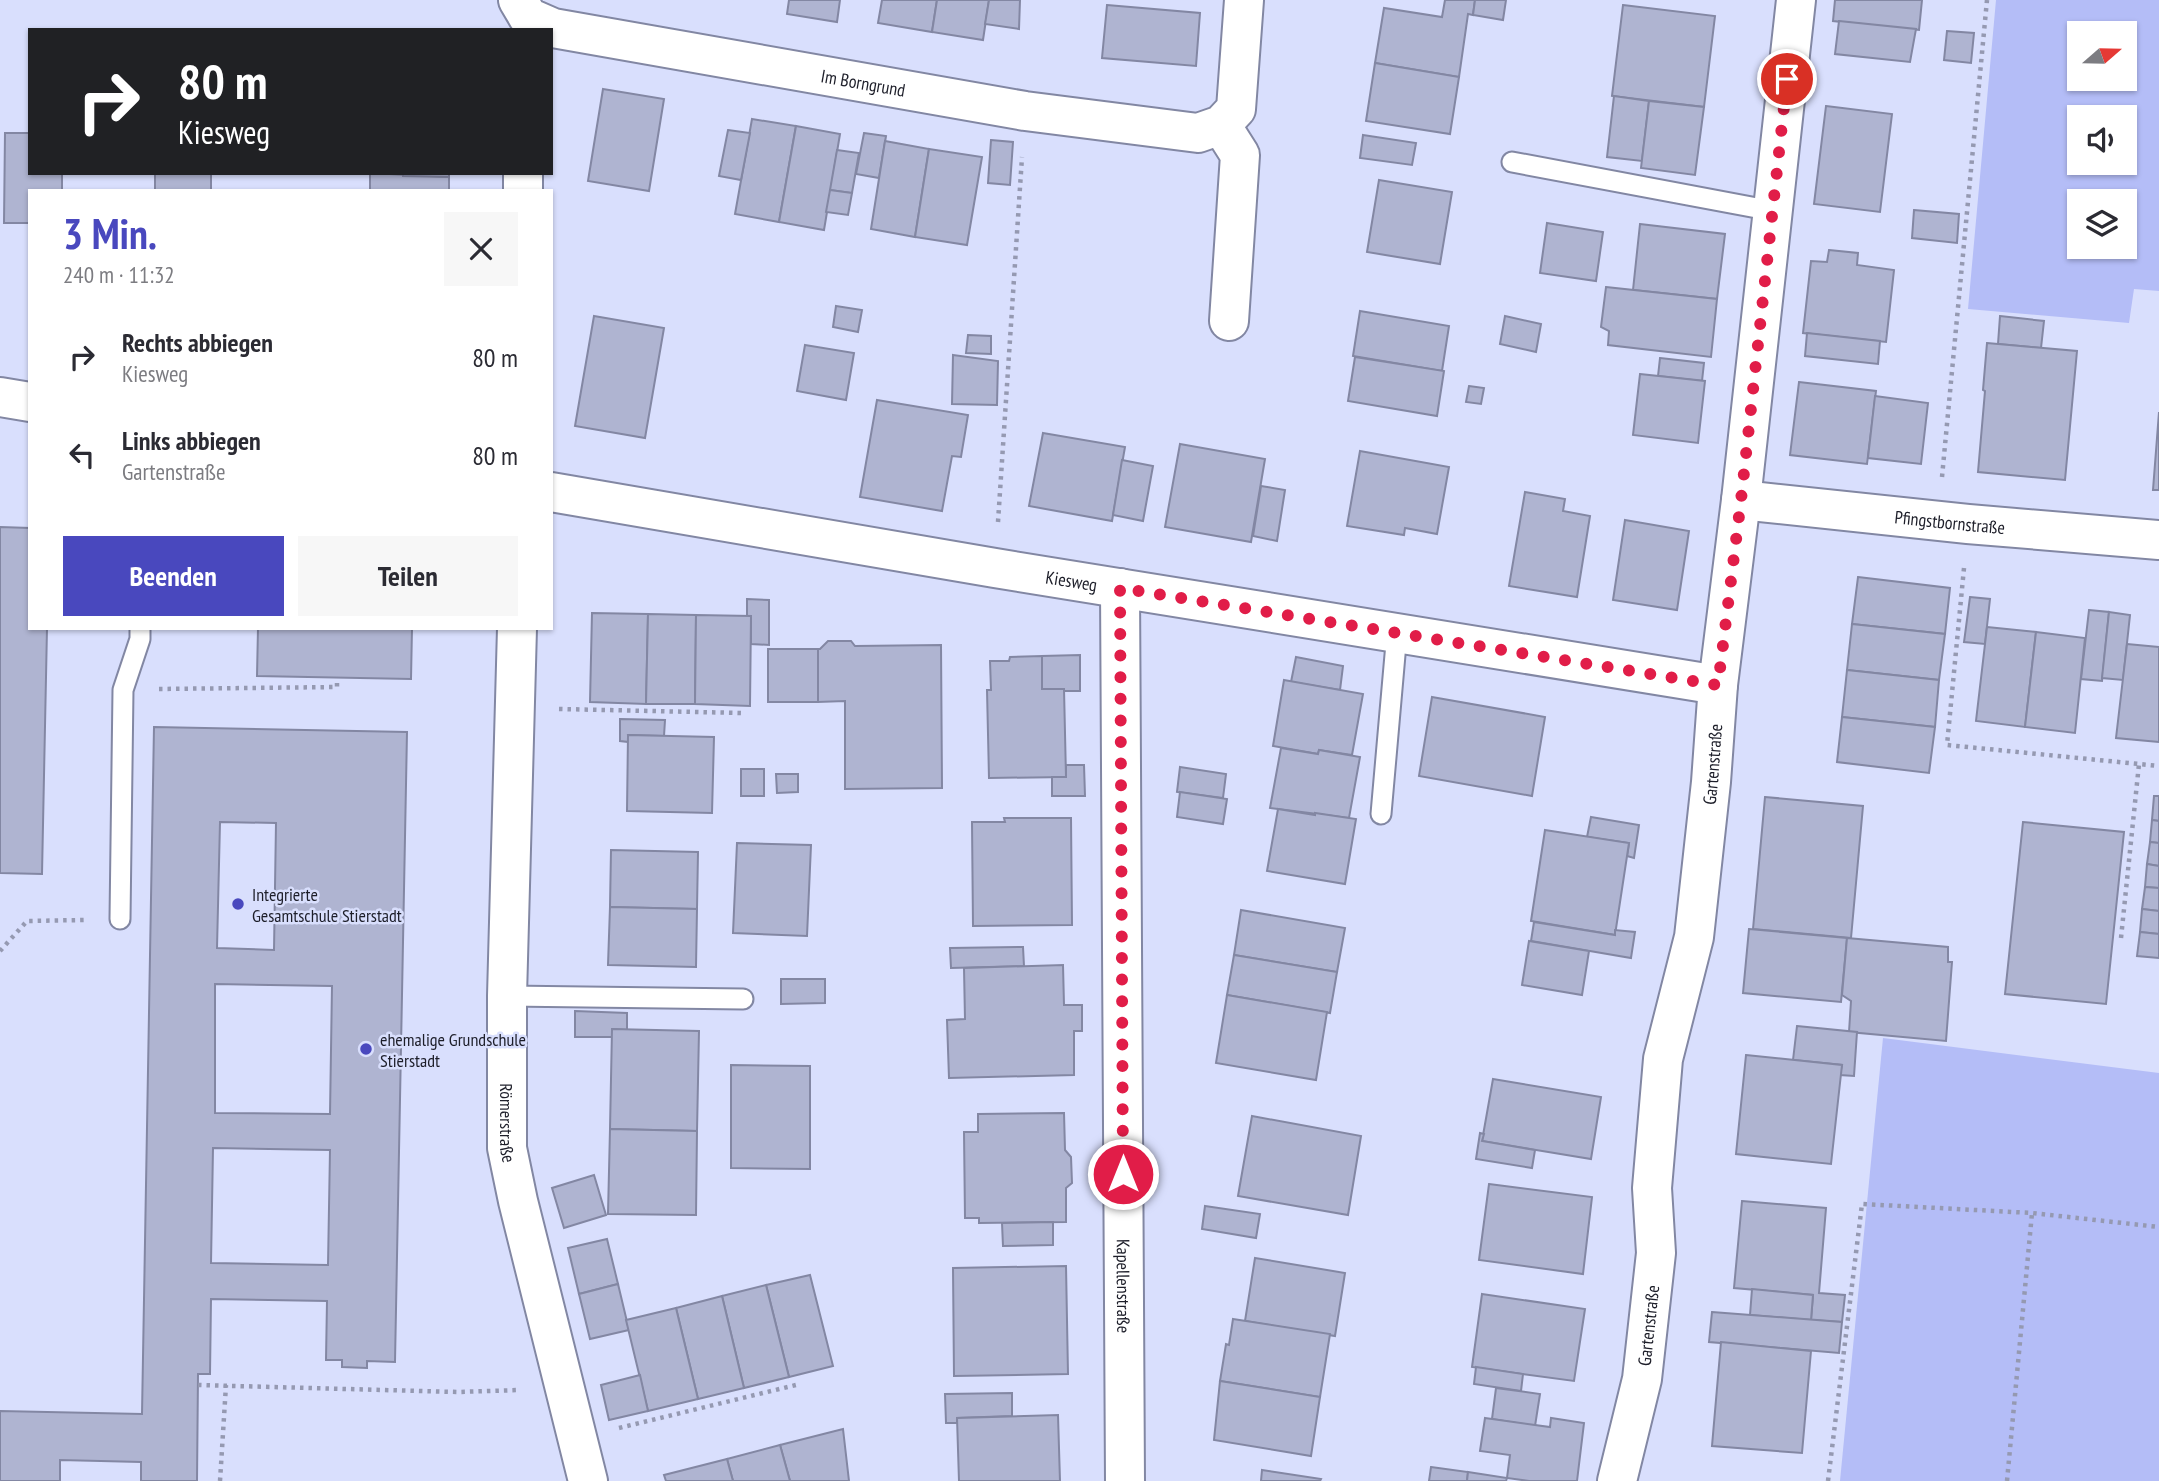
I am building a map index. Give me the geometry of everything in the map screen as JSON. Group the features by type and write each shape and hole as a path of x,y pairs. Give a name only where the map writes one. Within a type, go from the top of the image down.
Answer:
{"street":[{"path":"1229,321 1240,155 1221,125 1237,109 1244,0"},
{"name":"Gartenstraße","path":"1617,1481 1642,1379 1656,1253 1651,1188 1663,1059 1694,937 1711,782 1718,685 1796,0"},
{"name":"Im Borngrund","path":"525,16 553,28 1026,111 1198,133 1221,125"},
{"path":"0,397 28,402"},
{"name":"Kiesweg","path":"553,492 995,568 1718,685"},
{"name":"Pfingstbornstraße","path":"1741,500 2159,540"},
{"name":"Kapellenstraße","path":"1120,588 1125,1481"},
{"name":"Römerstraße","path":"517,630 507,996 507,1148 588,1481"}],"lane":[{"path":"1512,162 1773,211"},
{"path":"120,919 123,690 140,630"},
{"path":"1381,814 1396,632"},
{"path":"507,996 743,999"}],"path":[{"path":"1987,0 1953,522 1947,745 2159,766"},
{"path":"995,568 1026,111"},
{"path":"123,690 337,687 337,678"},
{"path":"516,708 743,713"},
{"path":"2121,938 2139,764"},
{"path":"0,951 27,921 67,920"},
{"path":"1828,1481 1862,1204 2032,1213 2159,1227"},
{"path":"2007,1481 2032,1213"},
{"path":"578,1438 800,1384"},
{"path":"198,1385 458,1391 566,1389"},
{"path":"220,1481 226,1385"}],"shaded area":[{"path":"1996,0 2159,0 2159,291 2134,289 2129,323 1968,309"},
{"path":"1883,1038 2159,1073 2159,1481 1840,1481"}],"building":[{"path":"789,0 840,0 837,22 787,14"},
{"path":"882,0 937,0 932,32 878,23"},
{"path":"937,0 989,0 983,40 932,32"},
{"path":"989,0 1020,0 1019,29 985,24"},
{"path":"1445,0 1475,0 1473,15 1468,14 1459,77 1375,63 1384,8 1442,17"},
{"path":"1475,0 1506,0 1503,20 1473,15"},
{"path":"1835,0 1922,0 1919,30 1833,21"},
{"path":"1107,5 1200,13 1196,66 1102,58"},
{"path":"1623,5 1715,16 1704,107 1612,96"},
{"path":"1839,21 1916,29 1910,62 1835,54"},
{"path":"1947,31 1974,33 1971,63 1944,60"},
{"path":"1375,63 1459,77 1450,134 1366,121"},
{"path":"603,89 664,99 649,191 588,181"},
{"path":"1614,96 1649,101 1642,161 1607,157"},
{"path":"1649,101 1704,107 1695,175 1641,168"},
{"path":"1826,106 1892,114 1880,212 1814,204"},
{"path":"752,119 796,126 779,222 735,214"},
{"path":"796,126 840,134 824,230 779,222"},
{"path":"728,130 750,133 741,180 719,176"},
{"path":"5,133 28,133 28,175 62,175 62,189 28,189 28,223 4,223"},
{"path":"864,133 886,136 879,178 856,174"},
{"path":"1363,135 1416,143 1412,165 1360,158"},
{"path":"991,140 1013,142 1010,185 988,183"},
{"path":"885,141 929,149 915,237 871,229"},
{"path":"929,149 982,157 967,245 915,237"},
{"path":"837,150 859,153 852,193 830,190"},
{"path":"155,175 211,175 211,189 155,189"},
{"path":"370,175 449,177 449,189 370,189"},
{"path":"449,175 449,177 403,176"},
{"path":"1379,180 1452,192 1440,264 1367,252"},
{"path":"830,190 852,193 848,215 826,212"},
{"path":"1914,210 1959,214 1957,243 1912,238"},
{"path":"1547,223 1603,232 1596,281 1540,273"},
{"path":"1640,224 1725,234 1717,299 1633,290"},
{"path":"1829,250 1858,253 1857,265 1894,270 1886,342 1803,333 1811,261 1827,262"},
{"path":"1606,287 1717,299 1711,357 1608,345 1609,331 1601,327"},
{"path":"836,306 862,310 858,332 833,327"},
{"path":"1360,311 1449,326 1442,371 1353,356"},
{"path":"594,316 664,328 645,438 575,426"},
{"path":"1505,316 1541,324 1536,352 1500,344"},
{"path":"2000,316 2044,321 2041,348 1998,344"},
{"path":"1807,333 1880,341 1878,364 1805,356"},
{"path":"968,335 991,336 991,354 966,353"},
{"path":"1987,343 2077,351 2065,480 1978,472"},
{"path":"805,345 854,353 846,400 797,391"},
{"path":"953,355 998,361 997,405 952,404"},
{"path":"1355,357 1444,371 1437,416 1348,401"},
{"path":"1660,358 1704,363 1702,381 1658,376"},
{"path":"1640,374 1705,381 1698,443 1633,435"},
{"path":"1799,382 1876,391 1867,464 1790,455"},
{"path":"1469,386 1484,388 1481,404 1466,402"},
{"path":"1875,396 1928,403 1921,464 1868,458"},
{"path":"877,400 968,415 961,457 952,456 942,511 860,497"},
{"path":"2159,412 2159,490 2153,490"},
{"path":"1043,433 1125,447 1112,521 1029,506"},
{"path":"1180,444 1265,459 1251,542 1165,527"},
{"path":"1360,451 1449,467 1437,534 1405,528 1404,535 1347,526"},
{"path":"1122,460 1153,466 1143,521 1113,515"},
{"path":"1261,486 1285,490 1277,541 1253,536"},
{"path":"1525,492 1565,499 1563,511 1590,516 1577,597 1509,586"},
{"path":"1625,520 1689,531 1677,610 1613,600"},
{"path":"0,527 28,528 28,630 47,630 42,874 0,873"},
{"path":"1858,577 1950,588 1945,634 1852,624"},
{"path":"1970,597 1990,599 1985,644 1964,642"},
{"path":"747,599 769,600 769,645 751,644 751,616 747,616"},
{"path":"2089,610 2109,612 2102,681 2081,679"},
{"path":"2109,612 2130,615 2123,680 2102,678"},
{"path":"592,613 648,614 646,704 590,702"},
{"path":"648,614 696,615 695,704 646,704"},
{"path":"696,615 751,616 750,706 695,704"},
{"path":"1852,624 1945,634 1939,680 1847,670"},
{"path":"1987,627 2036,632 2025,727 1976,721"},
{"path":"258,630 412,630 411,679 257,676"},
{"path":"2036,632 2085,638 2075,733 2025,727"},
{"path":"828,641 851,641 855,646 941,645 942,788 845,789 845,701 818,702 818,649"},
{"path":"2127,644 2159,647 2159,742 2116,738"},
{"path":"768,649 818,649 818,702 768,702"},
{"path":"1080,655 1080,691 1042,689 1042,656"},
{"path":"1042,656 1042,689 1064,689 1066,777 989,778 987,690 991,690 990,661"},
{"path":"1296,657 1343,666 1340,690 1291,682"},
{"path":"1847,670 1939,680 1935,727 1842,717"},
{"path":"1284,680 1363,694 1352,755 1319,750 1318,754 1273,746"},
{"path":"1432,697 1545,717 1532,796 1419,776"},
{"path":"1842,717 1935,727 1929,773 1837,762"},
{"path":"620,719 665,720 664,736 628,735 629,742 620,741"},
{"name":"ehemalige Grundschule Stierstadt","path":"154,727 407,732 395,1362 367,1361 367,1368 342,1367 342,1360 326,1360 327,1301 211,1299 210,1374 198,1374 197,1481 141,1481 141,1462 60,1460 60,1481 0,1481 0,1411 142,1414","holes":["220,822 276,823 274,950 217,948","215,984 332,986 330,1114 215,1113","213,1148 330,1150 328,1265 211,1263"]},
{"path":"628,735 714,737 712,813 627,811"},
{"path":"1281,748 1318,754 1319,750 1360,757 1349,818 1270,808"},
{"path":"1066,765 1084,765 1085,796 1052,796 1052,777 1066,777"},
{"path":"1180,767 1226,774 1223,798 1177,792"},
{"path":"741,769 764,769 764,796 741,796"},
{"path":"776,774 798,774 798,792 777,793"},
{"path":"1180,792 1227,799 1223,824 1177,817"},
{"path":"2154,796 2159,796 2159,821 2152,820"},
{"path":"1765,797 1863,806 1851,938 1753,929"},
{"path":"1278,809 1356,819 1345,884 1267,871"},
{"path":"1591,817 1639,825 1634,858 1627,856 1629,843 1587,837"},
{"path":"1004,818 1071,818 1072,925 973,926 972,822 1005,822"},
{"path":"2152,820 2159,821 2159,843 2150,842"},
{"path":"2023,822 2124,832 2106,1004 2005,994"},
{"path":"1545,830 1629,843 1615,935 1531,921"},
{"path":"2150,842 2159,843 2159,866 2147,864"},
{"path":"737,843 811,845 807,936 733,933"},
{"path":"611,850 698,852 697,909 610,907"},
{"path":"2147,864 2159,866 2159,888 2145,887"},
{"path":"2145,887 2159,888 2159,911 2142,909"},
{"path":"610,907 697,909 696,967 608,965"},
{"path":"2142,909 2159,911 2159,934 2140,932"},
{"path":"1241,910 1345,928 1337,972 1234,955"},
{"path":"1534,922 1615,935 1615,930 1635,932 1631,958 1531,941"},
{"path":"1749,929 1847,938 1841,1002 1743,993"},
{"path":"2140,932 2159,934 2159,958 2137,956"},
{"path":"1847,938 1948,947 1948,962 1952,962 1946,1041 1849,1032 1851,1001 1842,995"},
{"path":"1529,941 1589,951 1582,995 1522,985"},
{"path":"1023,947 1024,966 951,968 950,948"},
{"path":"1234,955 1337,972 1330,1013 1227,995"},
{"path":"1063,965 1064,1005 1082,1005 1082,1031 1074,1031 1074,1075 949,1078 947,1020 965,1019 964,968"},
{"path":"781,979 825,979 825,1003 781,1004"},
{"path":"1227,995 1327,1012 1316,1080 1216,1063"},
{"path":"575,1011 627,1013 627,1030 612,1029 612,1037 575,1037"},
{"path":"1797,1026 1857,1032 1854,1076 1840,1075 1842,1065 1793,1060"},
{"path":"612,1029 699,1031 697,1131 610,1129"},
{"path":"1746,1055 1842,1065 1831,1164 1736,1154"},
{"path":"731,1065 810,1066 810,1169 731,1168"},
{"path":"1493,1079 1601,1097 1591,1159 1482,1141"},
{"path":"1064,1113 1065,1150 1071,1157 1072,1183 1066,1188 1066,1222 979,1223 979,1218 965,1218 964,1132 978,1132 978,1114"},
{"path":"1252,1116 1361,1136 1348,1215 1238,1196"},
{"path":"610,1129 697,1131 696,1215 608,1214"},
{"path":"1480,1133 1484,1134 1482,1141 1535,1150 1532,1168 1476,1159"},
{"path":"594,1175 606,1215 564,1228 552,1188"},
{"path":"1489,1184 1592,1197 1583,1274 1479,1260"},
{"path":"1742,1201 1826,1208 1819,1293 1845,1295 1842,1322 1811,1320 1813,1295 1734,1288"},
{"path":"1205,1206 1260,1214 1256,1238 1202,1229"},
{"path":"1053,1222 1053,1245 1003,1246 1002,1223"},
{"path":"607,1239 618,1284 579,1294 568,1248"},
{"path":"1255,1258 1345,1273 1335,1336 1245,1321"},
{"path":"1066,1266 1068,1374 954,1376 953,1268"},
{"path":"810,1275 833,1366 789,1377 766,1285"},
{"path":"618,1284 629,1330 590,1339 579,1294"},
{"path":"766,1285 789,1377 744,1388 722,1296"},
{"path":"1752,1289 1813,1295 1811,1320 1750,1315"},
{"path":"1482,1294 1585,1309 1574,1381 1472,1367"},
{"path":"722,1296 744,1388 698,1399 676,1308"},
{"path":"676,1308 698,1399 648,1411 626,1320"},
{"path":"1712,1312 1842,1322 1839,1353 1709,1342"},
{"path":"1233,1319 1330,1334 1320,1397 1220,1381"},
{"path":"1721,1342 1811,1351 1802,1453 1712,1446"},
{"path":"1476,1367 1523,1374 1521,1391 1474,1384"},
{"path":"640,1375 648,1411 609,1420 601,1385"},
{"path":"1220,1381 1320,1397 1311,1456 1214,1440"},
{"path":"1496,1388 1540,1394 1535,1426 1492,1419"},
{"path":"1012,1393 1012,1416 957,1418 957,1423 946,1423 945,1394"},
{"path":"1058,1415 1060,1481 959,1481 957,1418"},
{"path":"1485,1418 1550,1427 1551,1418 1584,1423 1577,1481 1507,1478 1510,1455 1480,1451"},
{"path":"843,1429 849,1481 790,1481 780,1445"},
{"path":"780,1445 790,1481 733,1481 727,1459"},
{"path":"727,1459 733,1481 666,1481 664,1475"},
{"path":"1431,1467 1468,1472 1467,1481 1429,1481"},
{"path":"1262,1470 1321,1479 1261,1481"},
{"path":"1468,1472 1507,1478 1506,1481 1467,1481"}],"place":[{"name":"Integrierte Gesamtschule Stierstadt","path":"238,904"},
{"name":"ehemalige Grundschule Stierstadt","path":"366,1049"}],"route":[{"path":"1123,1174 1120,588 1718,685 1787,79"}]}
